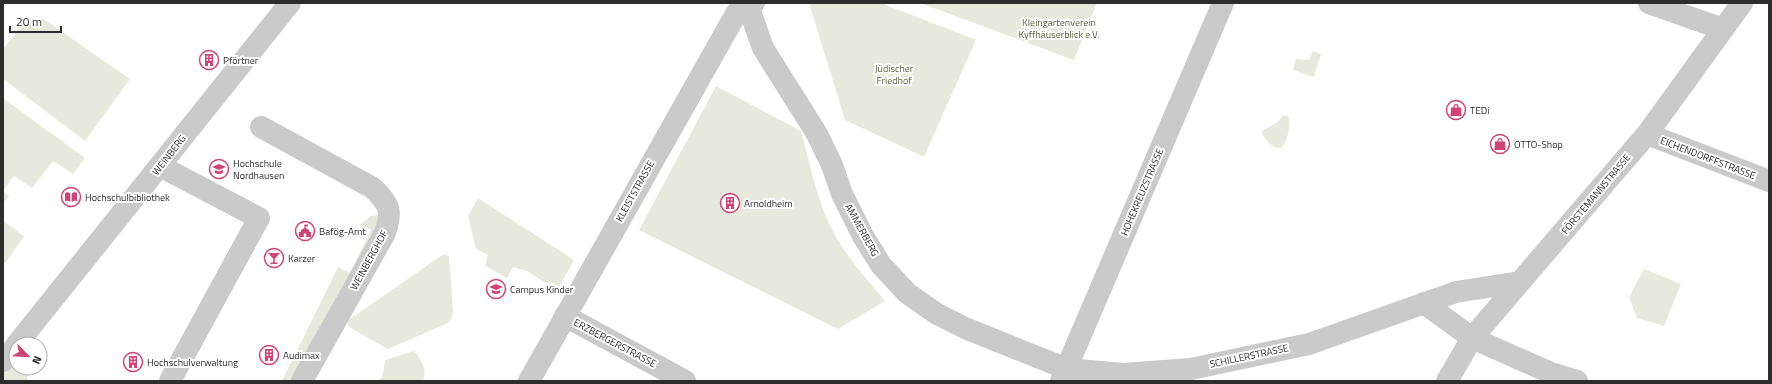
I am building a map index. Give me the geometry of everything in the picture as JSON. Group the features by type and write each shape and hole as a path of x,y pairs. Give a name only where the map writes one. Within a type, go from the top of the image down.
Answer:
{"street":[{"name":"WEINBERG","path":"24,336 290,3"},
{"name":"HOHEKREUZSTRASSE","path":"1064,375 1223,3"},
{"path":"1649,3 1723,29"},
{"name":"FÖRSTEMANNSTRASSE","path":"1447,381 1472,338 1647,134 1742,3"},
{"name":"AMMERBERG","path":"750,4 763,48 817,134 832,165 842,194 863,236 881,265 907,293 937,314 1064,375"},
{"name":"KLEISTSTRASSE","path":"529,381 737,12 750,4"},
{"name":"WEINBERGHOF","path":"261,127 373,188 387,203 390,218 385,233 302,381"},
{"name":"EICHENDORFFSTRASSE","path":"1647,134 1769,181"},
{"path":"160,166 259,218 170,381"},
{"name":"SCHILLERSTRASSE","path":"1064,375 1123,374 1190,368 1309,344 1456,292 1520,282"},
{"path":"1424,303 1472,338 1551,373 1577,381"},
{"name":"ERZBERGERSTRASSE","path":"565,316 686,381"}],"green space":[{"name":"Jüdischer Friedhof","path":"809,3 881,3 976,40 924,157 845,120"},
{"name":"Kleingartenverein Kyffhäuserblick e.V.","path":"920,3 1097,3 1074,60"},
{"path":"28,18 37,24 42,18 130,79 85,141 3,79 3,49"},
{"path":"1313,51 1321,54 1314,77 1293,70 1296,59 1309,60"},
{"path":"716,86 801,131 814,183 828,221 851,260 885,301 838,329 639,230"},
{"path":"3,98 85,158 73,174 53,161 32,188 14,176 3,191"},
{"path":"1283,115 1288,116 1288,133 1281,148 1278,148 1270,144 1262,134 1263,130 1278,122"},
{"path":"3,191 9,196 3,203"},
{"path":"478,198 574,260 559,287 554,283 544,282 527,271 513,267 507,278 485,266 488,255 476,249 468,216"},
{"path":"382,215 383,222 295,381 282,381 338,267 350,273 371,230 360,225 370,216"},
{"path":"3,221 24,236 3,266"},
{"path":"444,254 449,256 453,311 452,317 448,323 388,349 349,327 347,321"},
{"path":"1644,269 1681,284 1664,326 1637,318 1629,297"},
{"path":"414,351 421,361 424,369 425,373 423,381 379,381 383,374 385,360"},
{"path":"8,368 8,376 28,376 27,381 3,381 3,371"}],"place":[{"name":"Pförtner","path":"209,60"},
{"name":"TEDi","path":"1456,110"},
{"name":"OTTO-Shop","path":"1500,144"},
{"name":"Hochschule Nordhausen","path":"219,169"},
{"name":"Hochschulbibliothek","path":"71,197"},
{"name":"Arnoldheim","path":"730,203"},
{"name":"Bafög-Amt","path":"305,231"},
{"name":"Karzer","path":"274,258"},
{"name":"Campus Kinder","path":"496,289"},
{"name":"Audimax","path":"269,355"},
{"name":"Hochschulverwaltung","path":"133,362"}]}
